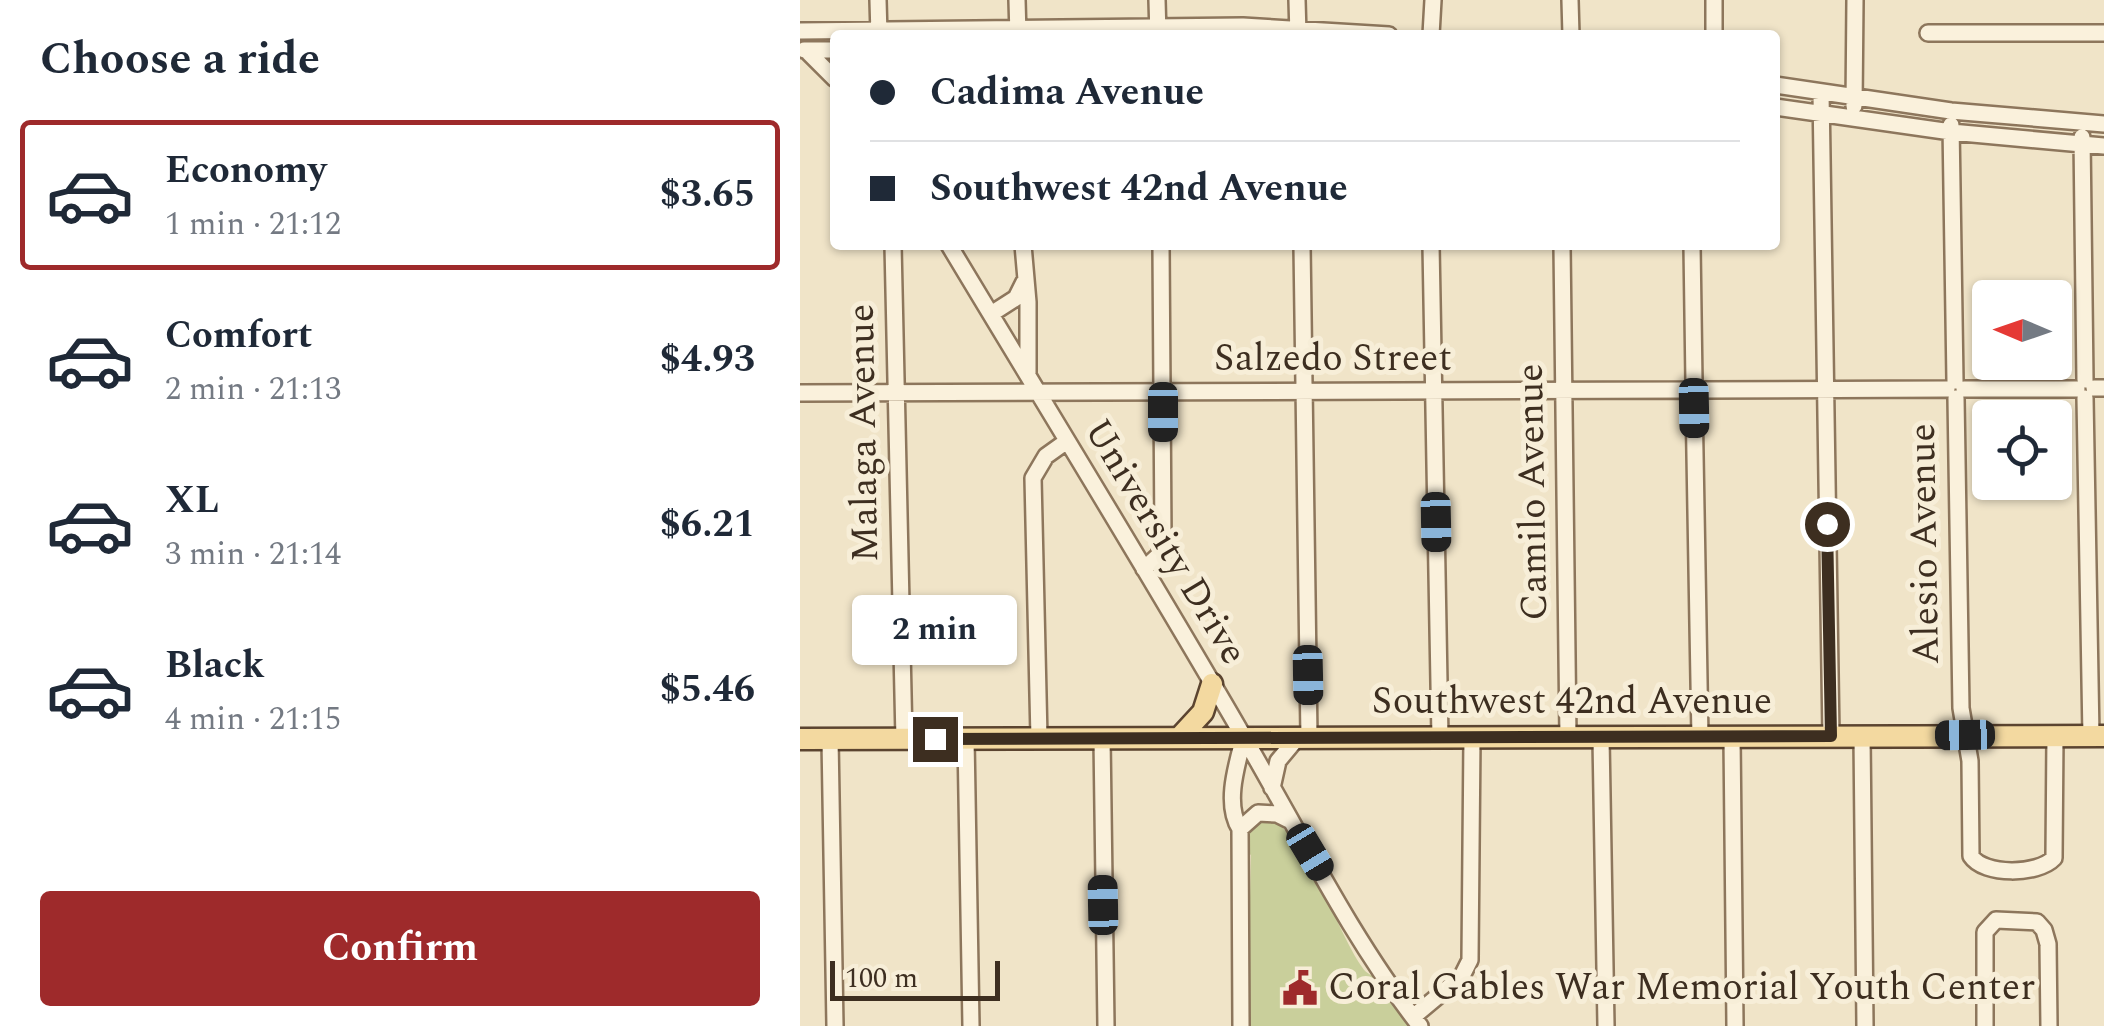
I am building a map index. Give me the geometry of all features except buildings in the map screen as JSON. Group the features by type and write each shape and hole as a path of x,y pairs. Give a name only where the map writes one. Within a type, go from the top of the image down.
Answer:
{"main road":[{"path":"1179,738 1204,712 1212,684"},
{"name":"Southwest 42nd Avenue","path":"800,740 2098,736"}],"street":[{"path":"878,0 878,30"},
{"path":"1017,0 1017,30"},
{"path":"1157,0 1158,30"},
{"path":"1297,0 1298,30"},
{"path":"1431,30 1433,0"},
{"path":"1570,0 1571,30"},
{"path":"1714,0 1714,30"},
{"path":"1854,119 1855,0"},
{"path":"800,31 830,31"},
{"path":"1928,33 2104,33"},
{"path":"803,50 830,50"},
{"path":"803,50 830,74"},
{"path":"1780,86 1951,111 2104,124"},
{"path":"1821,93 1831,736"},
{"path":"1780,108 1950,132 2104,146"},
{"name":"Alesio Avenue","path":"1951,111 1960,708 1970,761 1970,856 1978,864 2019,869 2041,867 2051,861 2056,850 2055,736"},
{"path":"2082,124 2098,736"},
{"name":"Malaga Avenue","path":"892,250 904,739"},
{"name":"University Drive","path":"952,250 1291,821 1416,1021"},
{"path":"1023,250 1028,377"},
{"path":"1144,569 1162,548 1161,250"},
{"path":"1272,788 1278,761 1304,737 1302,250"},
{"path":"1431,250 1440,738"},
{"name":"Camilo Avenue","path":"1562,250 1568,738"},
{"path":"1692,250 1700,738"},
{"path":"991,314 1016,298 1024,282"},
{"name":"Salzedo Street","path":"800,393 2089,389"},
{"path":"1039,738 1034,478 1046,456 1067,442"},
{"path":"1862,736 1866,1026"},
{"path":"1241,1026 1240,830 1234,820 1234,774 1244,737"},
{"path":"1732,737 1735,1026"},
{"path":"966,738 971,1026"},
{"path":"1102,738 1106,1026"},
{"path":"1416,1021 1462,976 1470,960 1472,738"},
{"path":"1601,738 1606,1026"},
{"path":"830,739 835,1026"},
{"path":"1240,830 1258,813 1277,814 1291,821"},
{"path":"1985,1026 1985,932 1992,922 2012,920 2037,922 2046,936 2048,1026"}],"green space":[{"path":"1267,816 1296,844 1362,967 1384,986 1412,1026 1248,1026 1246,905 1250,897 1251,855 1244,850 1246,829"}],"place":[{"name":"Coral Gables War Memorial Youth Center","path":"1300,988"}],"route":[{"path":"935,739 1831,736 1827,524"}]}
